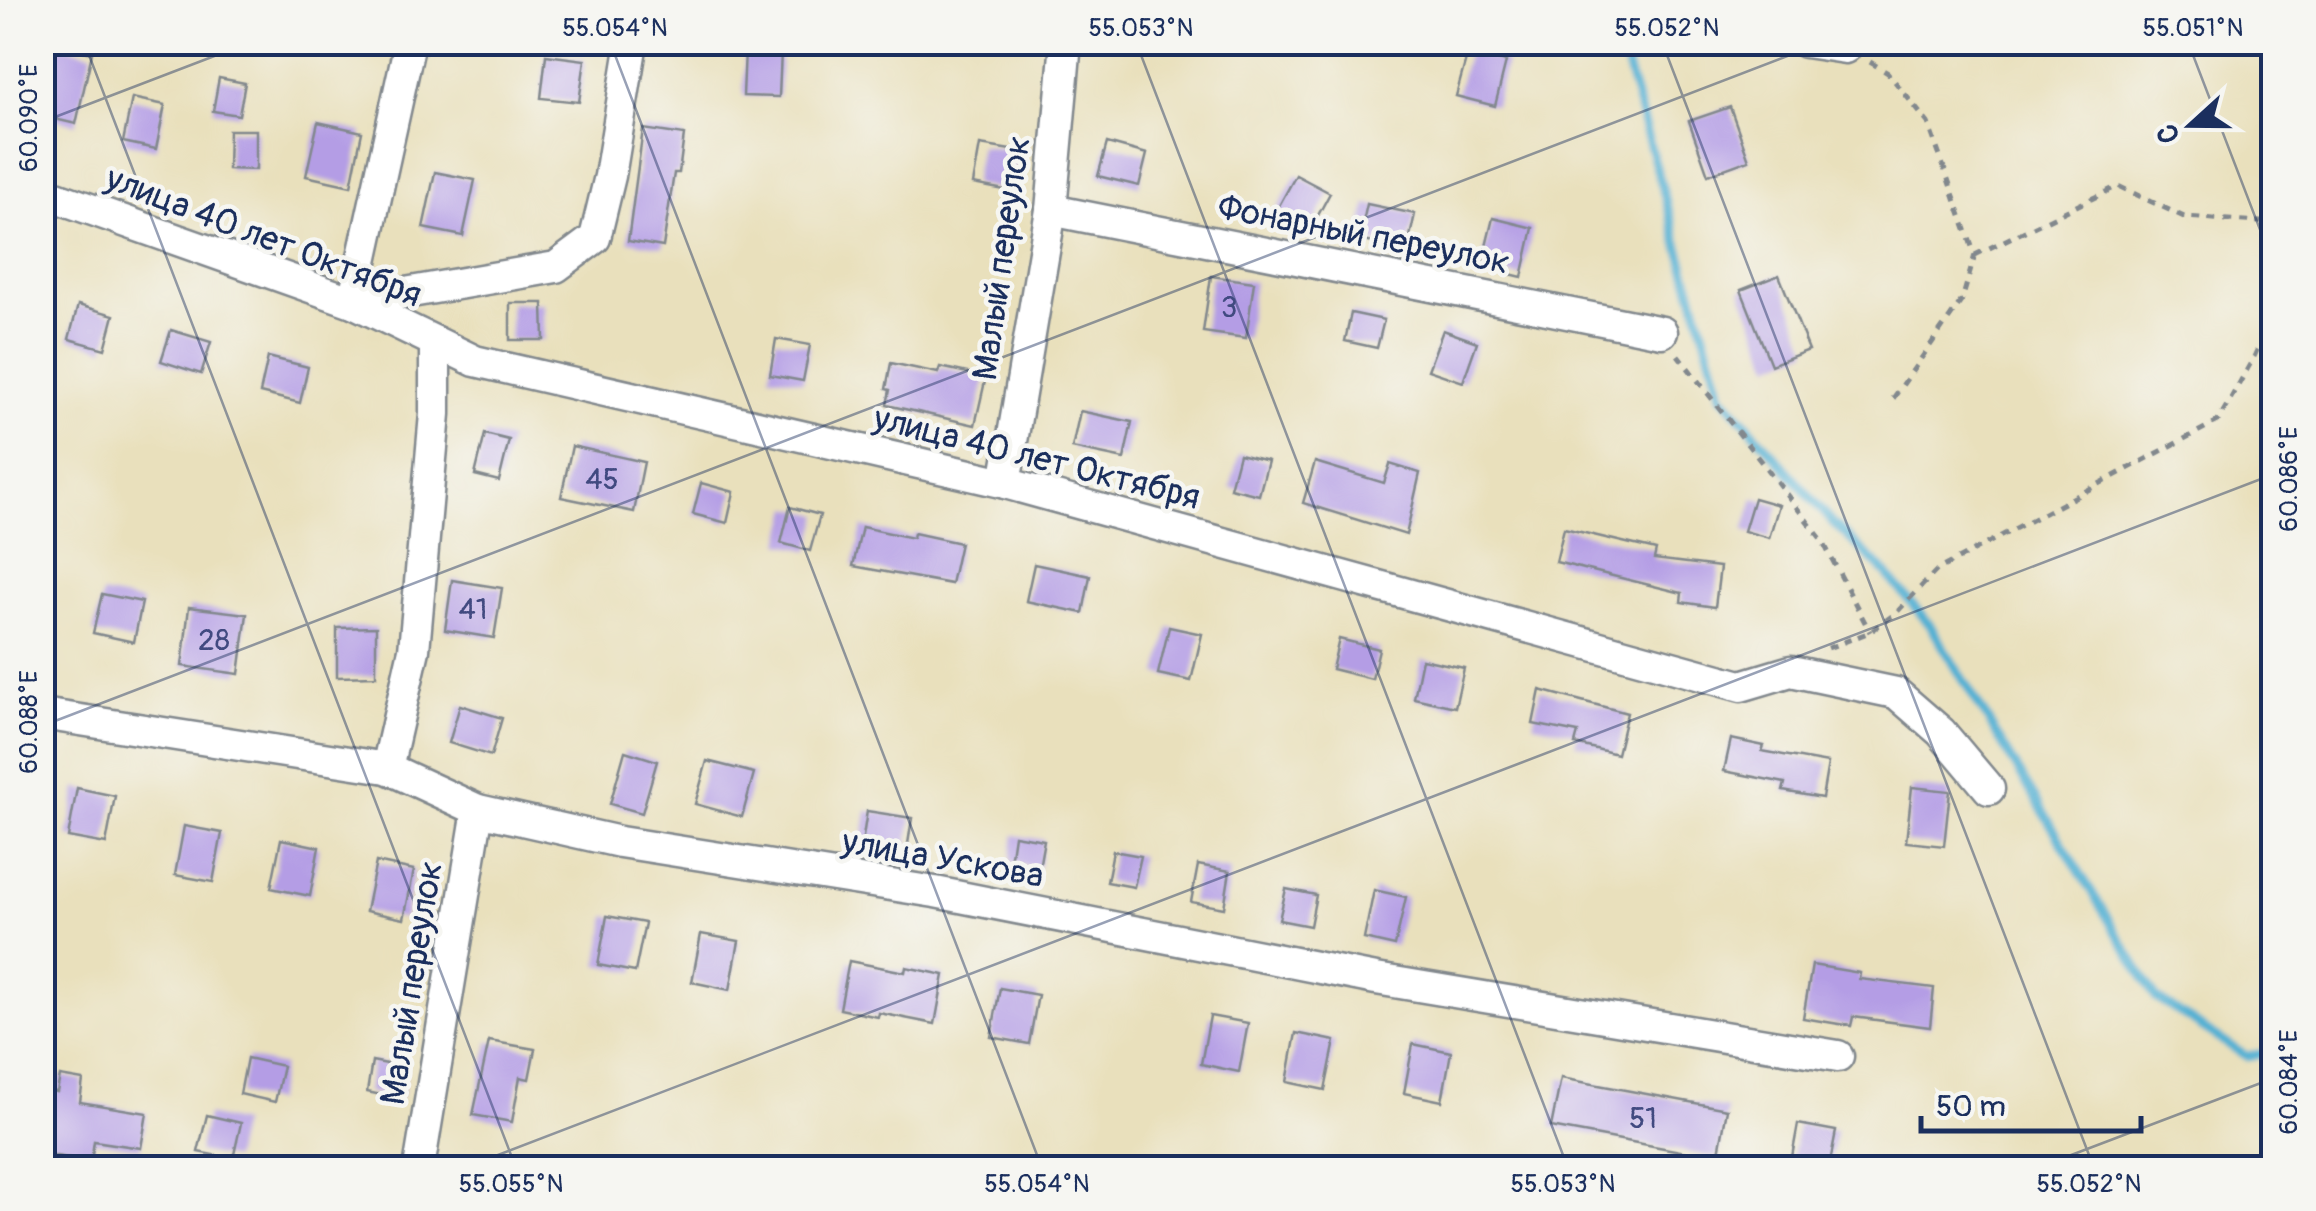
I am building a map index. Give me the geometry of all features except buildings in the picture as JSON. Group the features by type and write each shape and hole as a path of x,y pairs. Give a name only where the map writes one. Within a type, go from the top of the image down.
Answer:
{"street":[{"path":"410,42 352,302 556,267 595,238 610,176 632,42"},
{"name":"Малый переулок","path":"1005,484 1050,210 1066,42"},
{"path":"1805,42 1846,48"},
{"name":"улица 40 лет Октября","path":"42,192 352,302 475,362 1005,484 1742,686 1791,671 1896,693 1941,732 1989,789"},
{"name":"Фонарный переулок","path":"1050,210 1662,332"},
{"path":"387,768 414,650 435,414 435,342"},
{"name":"улица Ускова","path":"42,714 387,768 478,810 620,842 935,892 1376,979 1838,1056"},
{"name":"Малый переулок","path":"419,1168 478,810"}],"path":[{"path":"1846,48 1888,73 1928,123 1975,254 1962,300 1892,400"},
{"path":"1975,254 2118,186 2184,217 2274,224"},
{"path":"1791,671 1828,648 1870,632 1896,614 1936,570 2218,421 2274,312"},
{"path":"1662,332 1822,540 1870,632"}],"waterway":[{"path":"1620,42 1722,395 1833,523 1886,573 1930,625 2156,998 2246,1056 2274,1052"}]}
